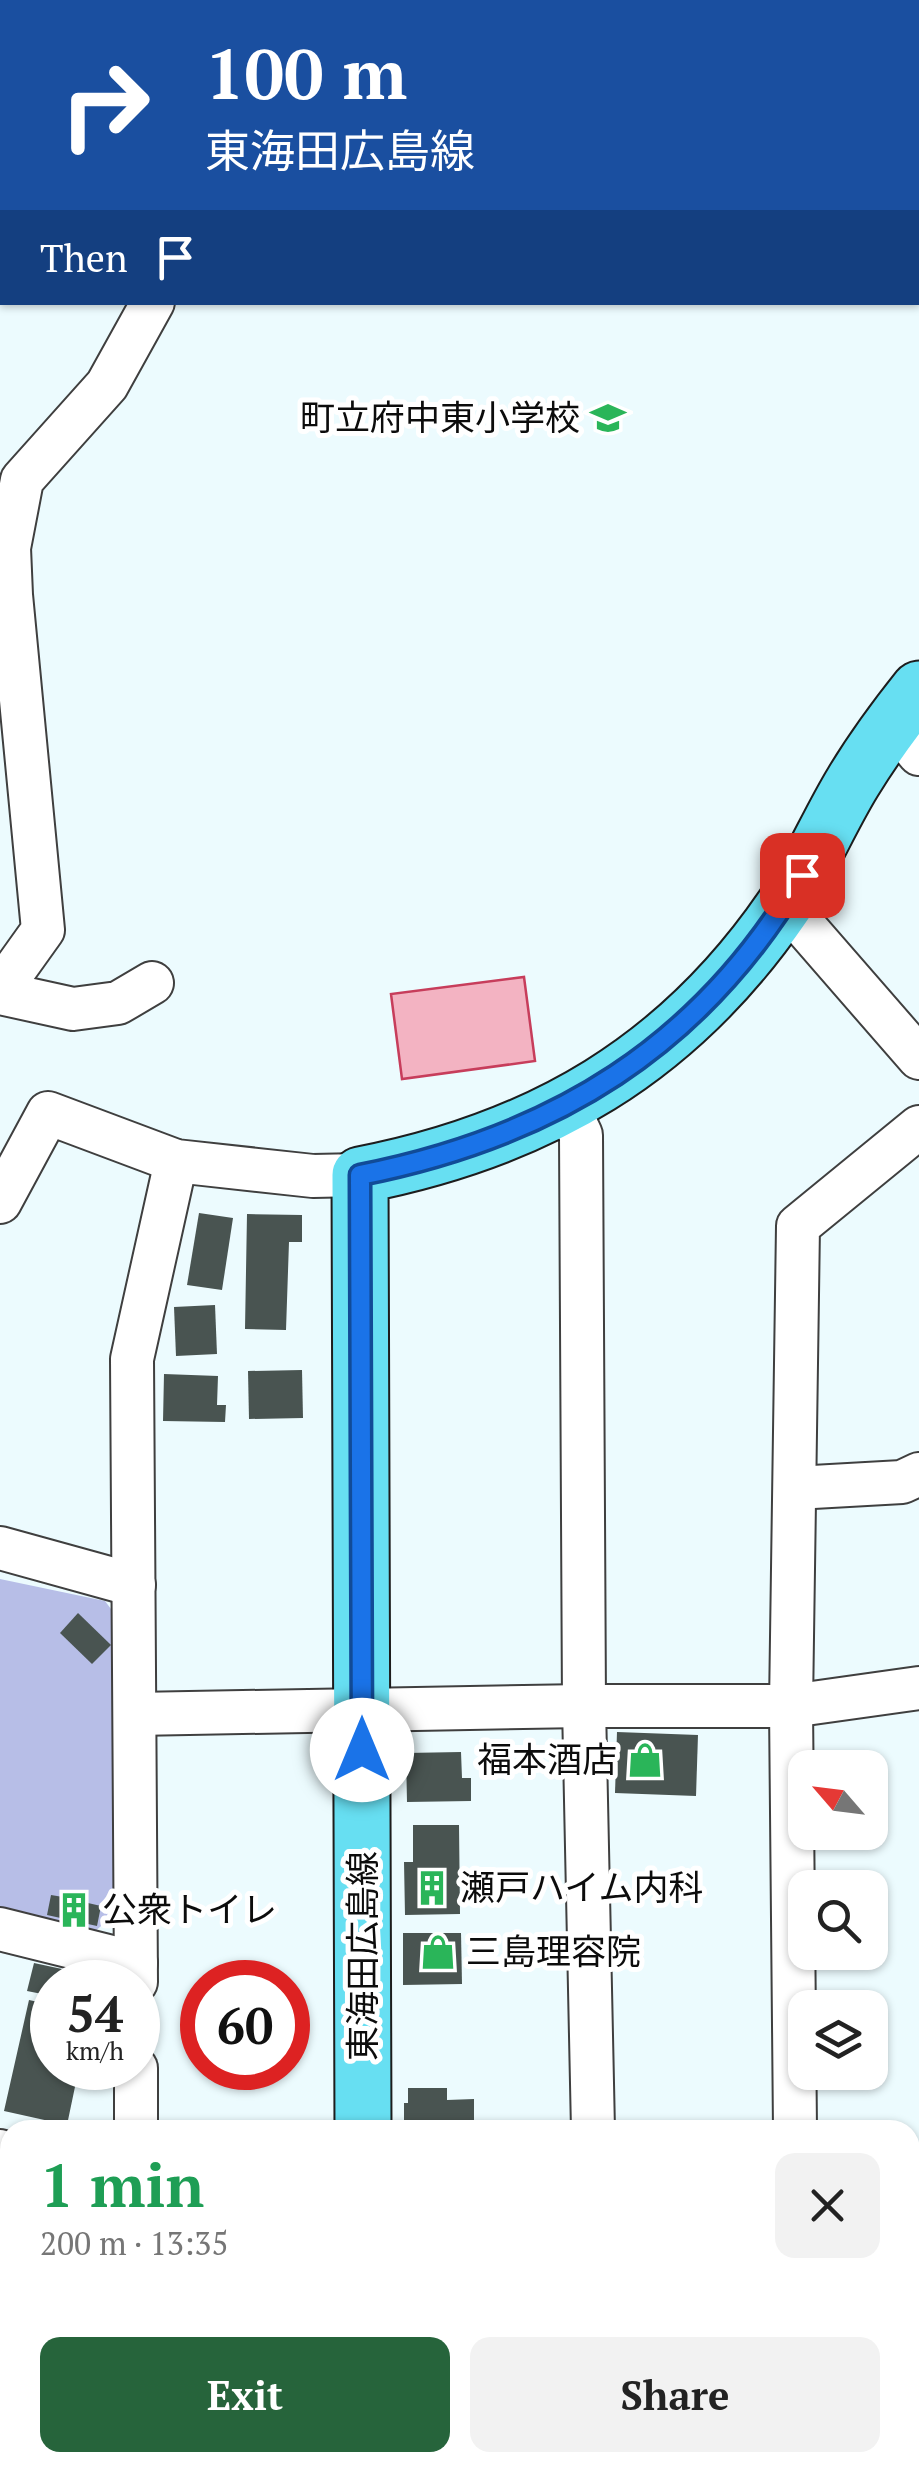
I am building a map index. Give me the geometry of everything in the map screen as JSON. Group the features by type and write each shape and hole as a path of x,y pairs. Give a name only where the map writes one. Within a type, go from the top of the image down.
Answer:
{"main road":[{"path":"360,1175 424,1162 486,1143 603,1085 656,1047 704,1004 748,956 785,904 852,784 910,722"},
{"name":"東海田広島線","path":"360,1175 363,2120"}],"street":[{"path":"0,983 8,978 42,930 11,596 9,548 22,480 107,385 151,305"},
{"path":"785,904 919,1058"},
{"path":"0,993 73,1009 118,1003 152,982"},
{"path":"567,1105 581,1135 584,1706 593,2120"},
{"path":"0,1202 48,1113 176,1161 313,1176 360,1175"},
{"path":"795,2120 791,1706 798,1226 919,1127"},
{"path":"136,1960 132,1359 176,1161"},
{"path":"796,1488 902,1482 919,1474"},
{"path":"0,1548 134,1584"},
{"path":"135,1714 791,1706 919,1688"},
{"path":"0,1929 96,1960"},
{"path":"136,2090 136,2120"}],"shaded area":[{"path":"524,977 535,1061 402,1079 391,994"},
{"path":"0,1579 105,1601 114,1613 115,1914 93,1933 0,1909"}],"building":[{"path":"199,1213 233,1218 222,1290 187,1285"},
{"path":"247,1214 302,1215 302,1242 289,1242 286,1330 245,1329"},
{"path":"215,1305 217,1354 176,1356 174,1307"},
{"path":"302,1370 303,1418 249,1419 248,1371"},
{"path":"164,1374 218,1376 217,1405 226,1405 225,1422 163,1421"},
{"path":"78,1613 111,1645 92,1664 60,1633"},
{"path":"617,1732 698,1735 696,1796 615,1793"},
{"path":"461,1752 462,1778 471,1778 471,1801 407,1802 406,1753"},
{"name":"瀬戸ハイム内科","path":"413,1825 459,1825 460,1914 405,1915 404,1862 413,1862"},
{"name":"公衆トイレ","path":"64,1893 101,1906 97,1926 47,1915 51,1895 63,1897"},
{"path":"403,1933 461,1933 462,1984 403,1985"},
{"path":"29,2000 30,2090 74,2090 68,2120 44,2120 4,2111"},
{"path":"408,2088 447,2088 447,2100 474,2099 474,2120 404,2120 404,2103 408,2103"}],"place":[{"name":"町立府中東小学校","path":"608,418"},
{"name":"福本酒店","path":"645,1760"},
{"name":"瀬戸ハイム内科","path":"432,1888"},
{"name":"公衆トイレ","path":"74,1910"},
{"name":"三島理容院","path":"438,1952"}],"route":[{"path":"362,1750 360,1175 424,1162 486,1143 546,1117 603,1085 656,1047 704,1004 748,956 802,875"}]}
